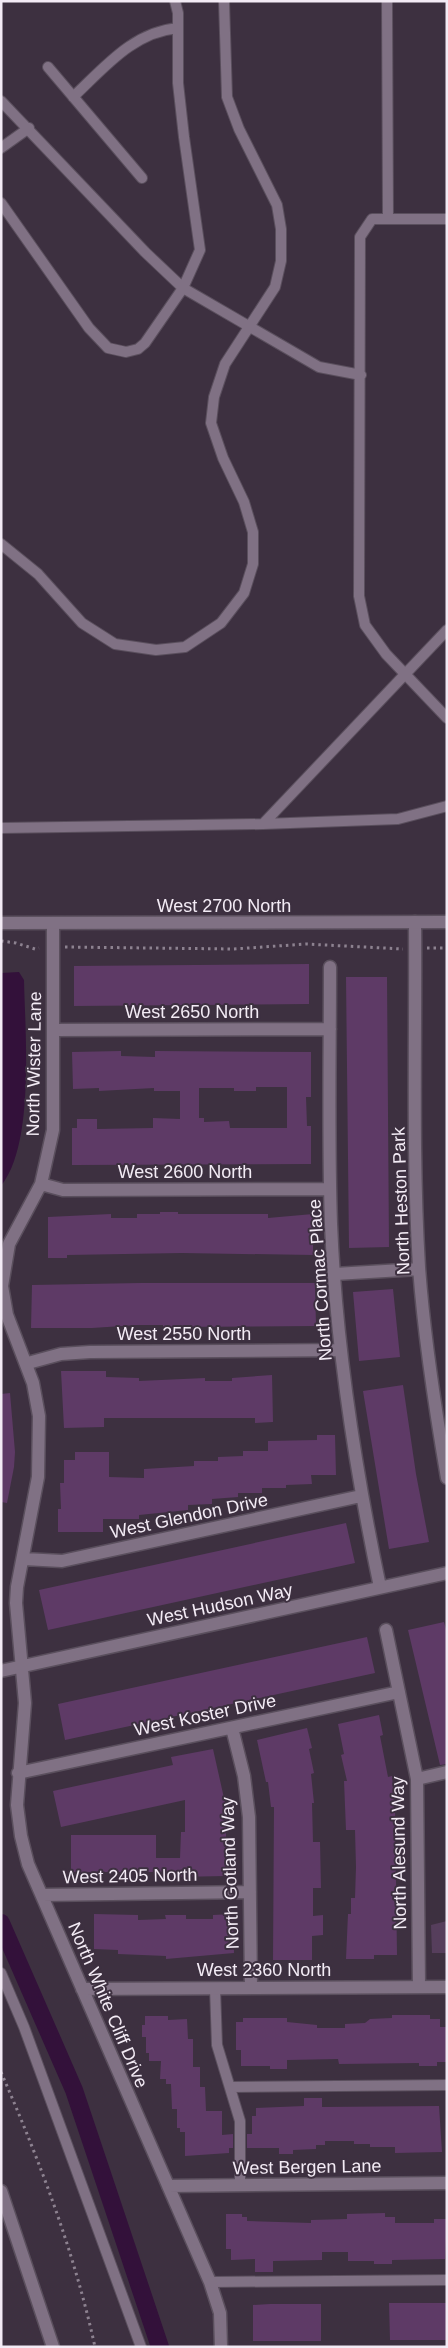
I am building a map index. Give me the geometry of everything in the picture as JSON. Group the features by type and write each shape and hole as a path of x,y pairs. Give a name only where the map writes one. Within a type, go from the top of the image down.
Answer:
{"street":[{"name":"North Heston Park","path":"415,922 415,1186 420,1269 434,1398 447,1478"},
{"name":"West 2700 North","path":"1,924 447,922"},
{"name":"North Wister Lane","path":"24,1666 16,1603 17,1587 24,1559 40,1458 39,1416 28,1363 7,1315 2,1286 9,1244 41,1184 53,1130 53,925"},
{"name":"North Cormac Place","path":"330,967 330,1189 341,1350 361,1496 380,1587"},
{"name":"West 2650 North","path":"54,1030 330,1029"},
{"name":"West 2600 North","path":"41,1184 63,1190 330,1189"},
{"path":"335,1274 420,1269"},
{"name":"West 2550 North","path":"28,1363 61,1354 90,1352 341,1350"},
{"name":"West Glendon Drive","path":"24,1559 62,1561 361,1496"},
{"name":"West Hudson Way","path":"1,1671 447,1573"},
{"name":"North Alesund Way","path":"386,1630 417,1779 419,1987"},
{"name":"North White Cliff Drive","path":"24,1666 25,1702 17,1805 21,1836 28,1864 210,2282 220,2313 221,2347"},
{"name":"West Koster Drive","path":"18,1773 398,1692"},
{"name":"North Gotland Way","path":"232,1728 247,1796 251,1988"},
{"path":"417,1779 447,1772"},
{"name":"West 2405 North","path":"42,1895 250,1892"},
{"name":"West 2360 North","path":"82,1989 447,1987"},
{"name":"West Bergen Lane","path":"168,2186 447,2183"},
{"path":"1,2191 53,2347"}],"lane":[{"path":"1,203 89,328 108,348 126,352 138,349 162,321 183,288 200,250 190,190 178,83 178,13 175,1"},
{"path":"1,544 38,574 82,624 115,644 156,650 185,647 220,623 244,593 253,564 253,532 244,502 223,458 211,423 214,397 225,364 275,287 281,261 281,228 278,205 239,129 227,97 224,1"},
{"path":"387,1 388,219"},
{"path":"73,97 133,43 153,32 178,28"},
{"path":"48,67 142,178"},
{"path":"1,101 29,128 145,252 183,288 320,367 361,375"},
{"path":"1,148 29,128"},
{"path":"447,219 372,219 360,237 359,596 365,625 403,674 447,718"},
{"path":"263,824 403,674 447,630"},
{"path":"1,828 263,824 398,819 447,806"},
{"path":"1,1973 24,2027 141,2347"},
{"path":"214,1988 217,2045 240,2121 240,2185"},
{"path":"230,2087 447,2084"},
{"path":"210,2282 447,2280"}],"path":[{"path":"1,941 16,942 35,949 41,947"},
{"path":"70,947 234,949 306,944 397,950"},
{"path":"432,948 447,948"},
{"path":"1,2072 48,2184 80,2286 95,2347"}],"shaded area":[{"path":"19,972 24,980 26,1087 19,1143 12,1167 1,1186 1,973"},
{"path":"447,1921 447,1953 432,1953 431,1925"}],"building":[{"path":"309,964 309,1004 74,1006 74,966"},
{"path":"346,977 387,977 389,1247 349,1248"},
{"path":"121,1051 121,1056 155,1057 155,1051 311,1052 311,1097 306,1097 307,1126 311,1126 311,1164 72,1165 72,1128 77,1128 77,1119 97,1119 97,1129 153,1128 153,1118 180,1119 180,1091 154,1091 154,1088 99,1091 99,1088 73,1089 72,1052","holes":["256,1087 287,1087 287,1128 230,1128 229,1121 204,1122 204,1118 199,1118 199,1088 234,1088 234,1091 256,1091"]},
{"path":"160,1212 178,1212 178,1214 268,1214 268,1218 313,1214 313,1255 182,1253 67,1255 67,1258 48,1258 48,1217 111,1214 111,1218 137,1218 137,1214 160,1214"},
{"path":"315,1283 316,1326 163,1327 163,1325 137,1325 92,1328 31,1328 32,1285"},
{"path":"393,1289 400,1357 359,1361 353,1292"},
{"path":"61,1371 106,1371 106,1377 139,1378 139,1381 205,1378 205,1381 232,1381 232,1378 272,1375 273,1422 255,1423 255,1418 104,1418 104,1427 64,1428"},
{"path":"403,1385 416,1474 429,1542 389,1549 363,1391"},
{"path":"10,1393 15,1452 7,1503 1,1502 1,1394"},
{"path":"317,1435 335,1435 336,1475 311,1475 312,1484 286,1485 286,1488 262,1488 262,1493 238,1493 238,1497 212,1499 212,1504 188,1505 188,1510 139,1515 139,1519 103,1519 103,1532 58,1532 58,1509 61,1509 60,1483 64,1483 64,1460 75,1460 75,1452 109,1452 109,1477 144,1478 144,1469 194,1466 194,1461 218,1461 218,1457 243,1456 243,1451 268,1451 268,1441 317,1440"},
{"path":"346,1523 355,1563 48,1630 39,1590"},
{"path":"444,1622 447,1633 447,1764 440,1765 408,1630"},
{"path":"367,1637 375,1673 65,1740 58,1704"},
{"path":"379,1715 383,1735 380,1736 388,1777 392,1776 395,1807 397,1955 374,1955 374,1959 346,1959 348,1914 351,1914 351,1898 355,1898 355,1830 346,1830 344,1781 347,1781 341,1755 344,1754 338,1724"},
{"path":"307,1728 312,1748 309,1749 314,1773 311,1774 314,1803 312,1803 313,1842 320,1842 321,1888 313,1888 313,1916 323,1915 323,1935 312,1936 312,1960 273,1960 274,1807 271,1807 268,1782 266,1782 257,1740"},
{"path":"213,1749 226,1807 226,1876 176,1877 176,1872 71,1872 71,1835 156,1835 156,1858 180,1858 181,1832 185,1832 185,1800 61,1827 53,1791 173,1765 171,1757"},
{"path":"94,1914 138,1915 138,1920 166,1919 165,1915 186,1915 186,1919 213,1919 213,1915 233,1914 234,1953 166,1959 166,1956 118,1954 118,1950 94,1949"},
{"path":"392,2015 430,2015 430,2019 440,2019 440,2027 447,2027 447,2062 437,2062 437,2066 419,2066 419,2063 339,2064 338,2059 287,2060 287,2069 270,2069 270,2066 241,2066 241,2050 236,2050 236,2022 243,2022 243,2018 287,2018 287,2022 317,2025 317,2028 345,2028 345,2024 365,2023 370,2019 392,2018"},
{"path":"145,2016 168,2016 168,2020 187,2019 188,2039 193,2039 193,2067 200,2067 200,2087 205,2087 206,2111 222,2111 222,2135 233,2134 233,2148 229,2148 229,2153 185,2156 185,2132 180,2132 180,2128 177,2128 177,2109 172,2109 171,2084 166,2084 166,2079 160,2079 161,2061 149,2061 149,2053 146,2053 146,2037 142,2037 142,2025 145,2025"},
{"path":"304,2098 322,2098 322,2107 439,2106 442,2152 395,2153 395,2147 370,2147 370,2144 354,2144 354,2141 325,2141 325,2145 316,2145 316,2149 293,2150 293,2154 279,2154 279,2148 247,2148 247,2134 252,2134 252,2116 256,2116 256,2108 304,2106"},
{"path":"385,2213 385,2217 395,2217 395,2223 434,2223 434,2219 447,2219 445,2259 392,2260 392,2264 374,2264 374,2261 348,2261 348,2252 322,2252 322,2260 273,2261 273,2272 255,2272 255,2259 231,2260 231,2249 226,2249 226,2214 242,2214 242,2217 247,2217 247,2221 311,2223 311,2220 347,2219 347,2214"},
{"path":"389,2303 447,2303 447,2340 390,2340"},
{"path":"321,2304 321,2341 253,2341 253,2305"}],"waterway":[{"path":"1,1923 74,2090 160,2347"}]}
